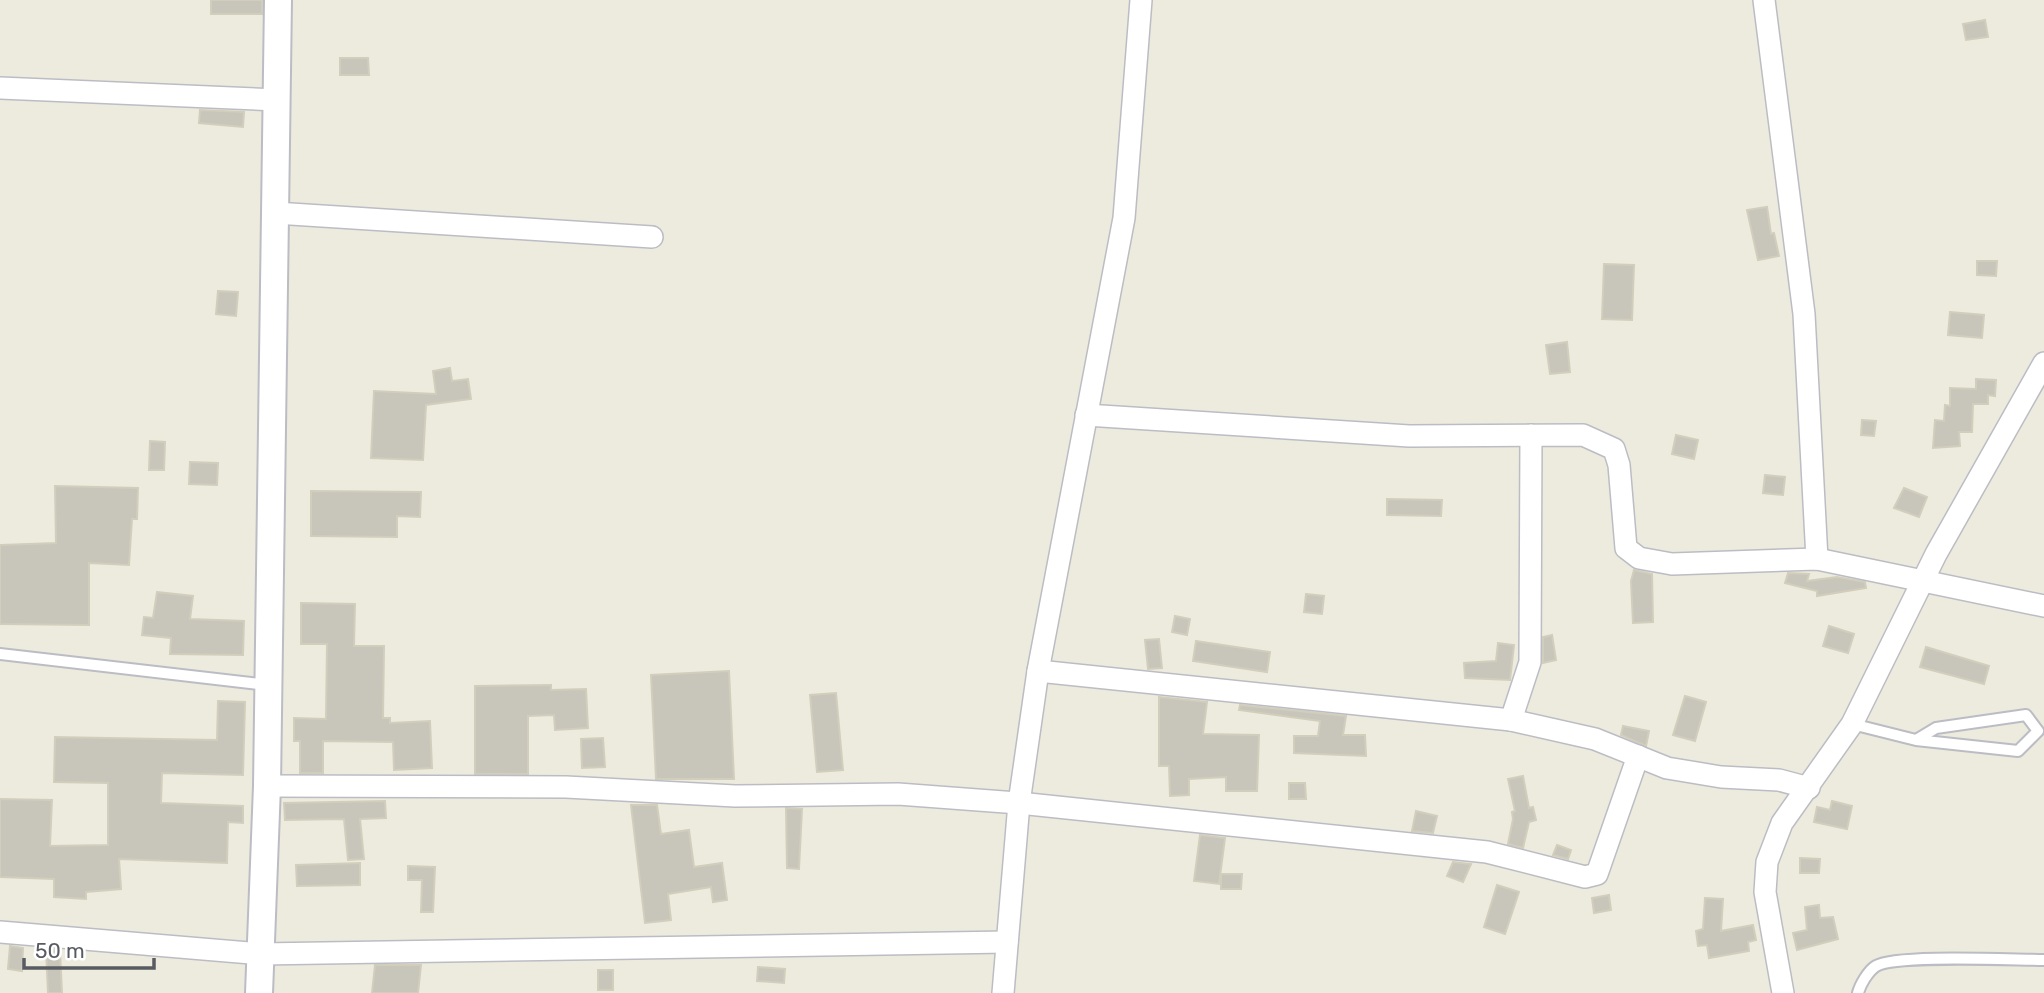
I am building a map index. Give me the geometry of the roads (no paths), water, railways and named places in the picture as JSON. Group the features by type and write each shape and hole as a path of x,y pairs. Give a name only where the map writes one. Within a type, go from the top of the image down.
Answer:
{"street":[{"path":"260,993 267,786 278,0"},
{"path":"1003,993 1019,803 1038,671 1124,218 1141,0"},
{"path":"1764,0 1804,314 1817,559"},
{"path":"0,88 277,100"},
{"path":"275,213 652,237"},
{"path":"1783,993 1765,892 1767,862 1782,823 1852,723 1922,582 2044,363"},
{"path":"1086,415 1409,436 1583,435 1614,449 1619,465 1626,548 1639,558 1672,564 1817,559 2044,606"},
{"path":"1511,720 1530,662 1531,435"},
{"path":"1038,671 1511,720 1595,739 1693,773 1779,780 1809,788"},
{"path":"267,786 566,787 735,796 898,794 1019,803 1487,852 1585,877 1597,874 1638,756"},
{"path":"0,932 261,954 1007,942"}],"lane":[{"path":"0,654 268,685"},
{"path":"1852,723 1916,740 2018,751 2038,731 2026,715 1936,728 1916,740"},
{"path":"1858,993 1860,986 1876,966 1912,960 2044,960"}]}
